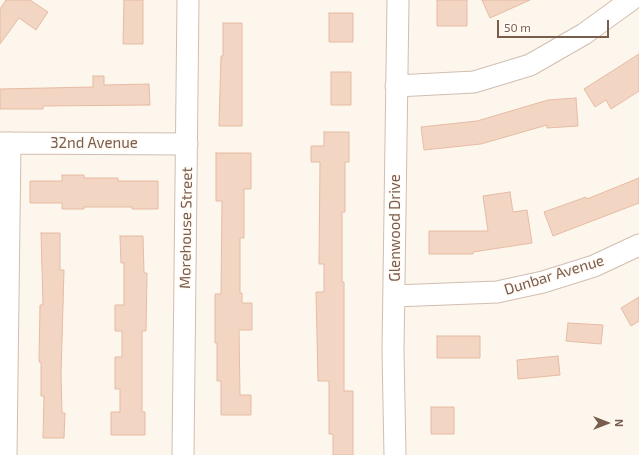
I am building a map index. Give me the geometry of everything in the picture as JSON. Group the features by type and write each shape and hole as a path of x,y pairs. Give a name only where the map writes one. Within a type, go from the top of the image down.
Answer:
{"street":[{"name":"Morehouse Street","path":"183,455 188,0"},
{"name":"Glenwood Drive","path":"395,455 393,351 395,296 398,0"},
{"path":"396,86 474,82 530,65 584,34 631,0"},
{"name":"32nd Avenue","path":"5,143 187,144"},
{"path":"5,143 6,455"},
{"name":"Dunbar Avenue","path":"395,296 497,292 543,282 594,266 639,245"}],"building":[{"path":"6,0 30,0 48,12 36,30 19,18 0,44 0,9"},
{"path":"124,0 143,0 143,44 123,44"},
{"path":"437,0 467,0 467,26 437,26"},
{"path":"482,0 530,0 490,18"},
{"path":"329,13 353,13 353,42 329,42"},
{"path":"223,23 242,23 242,126 219,126 221,56 223,56"},
{"path":"639,54 639,91 611,109 606,100 595,107 584,89"},
{"path":"331,72 351,72 351,105 331,105"},
{"path":"93,76 104,76 104,85 149,84 150,105 43,106 43,109 0,109 0,89 93,87"},
{"path":"576,98 578,126 547,128 547,125 481,144 424,150 421,127 477,121 548,100"},
{"path":"324,132 349,132 349,162 345,162 345,212 342,212 342,282 344,282 344,391 353,391 353,455 333,455 333,434 329,434 329,381 318,381 316,292 324,292 324,264 319,264 320,162 311,162 311,146 324,146"},
{"path":"216,153 251,153 251,189 244,189 244,238 240,238 240,293 242,293 242,303 252,303 252,330 239,330 240,395 251,395 251,415 221,415 221,381 217,381 217,343 215,343 215,294 221,294 222,201 216,201"},
{"path":"62,175 84,175 84,178 118,178 118,181 158,181 158,209 132,209 132,207 84,207 84,209 62,209 62,203 30,203 30,181 62,181"},
{"path":"639,178 639,203 553,236 544,212 586,197 587,199"},
{"path":"510,192 513,212 527,210 532,243 473,252 473,254 429,254 429,231 488,231 483,196"},
{"path":"41,233 60,233 60,270 64,270 61,375 62,413 65,413 64,438 43,438 44,396 41,396 41,362 39,362 40,305 43,305"},
{"path":"120,236 143,236 144,273 147,273 146,331 142,331 142,412 145,412 145,435 111,435 111,412 120,412 120,389 115,389 115,357 122,357 122,331 115,331 115,305 124,305 124,263 121,263"},
{"path":"639,297 639,321 631,326 621,308"},
{"path":"568,323 603,325 601,344 566,341"},
{"path":"437,336 480,336 480,358 437,358"},
{"path":"558,356 560,375 518,379 517,360"},
{"path":"431,407 454,407 454,434 431,434"}]}
